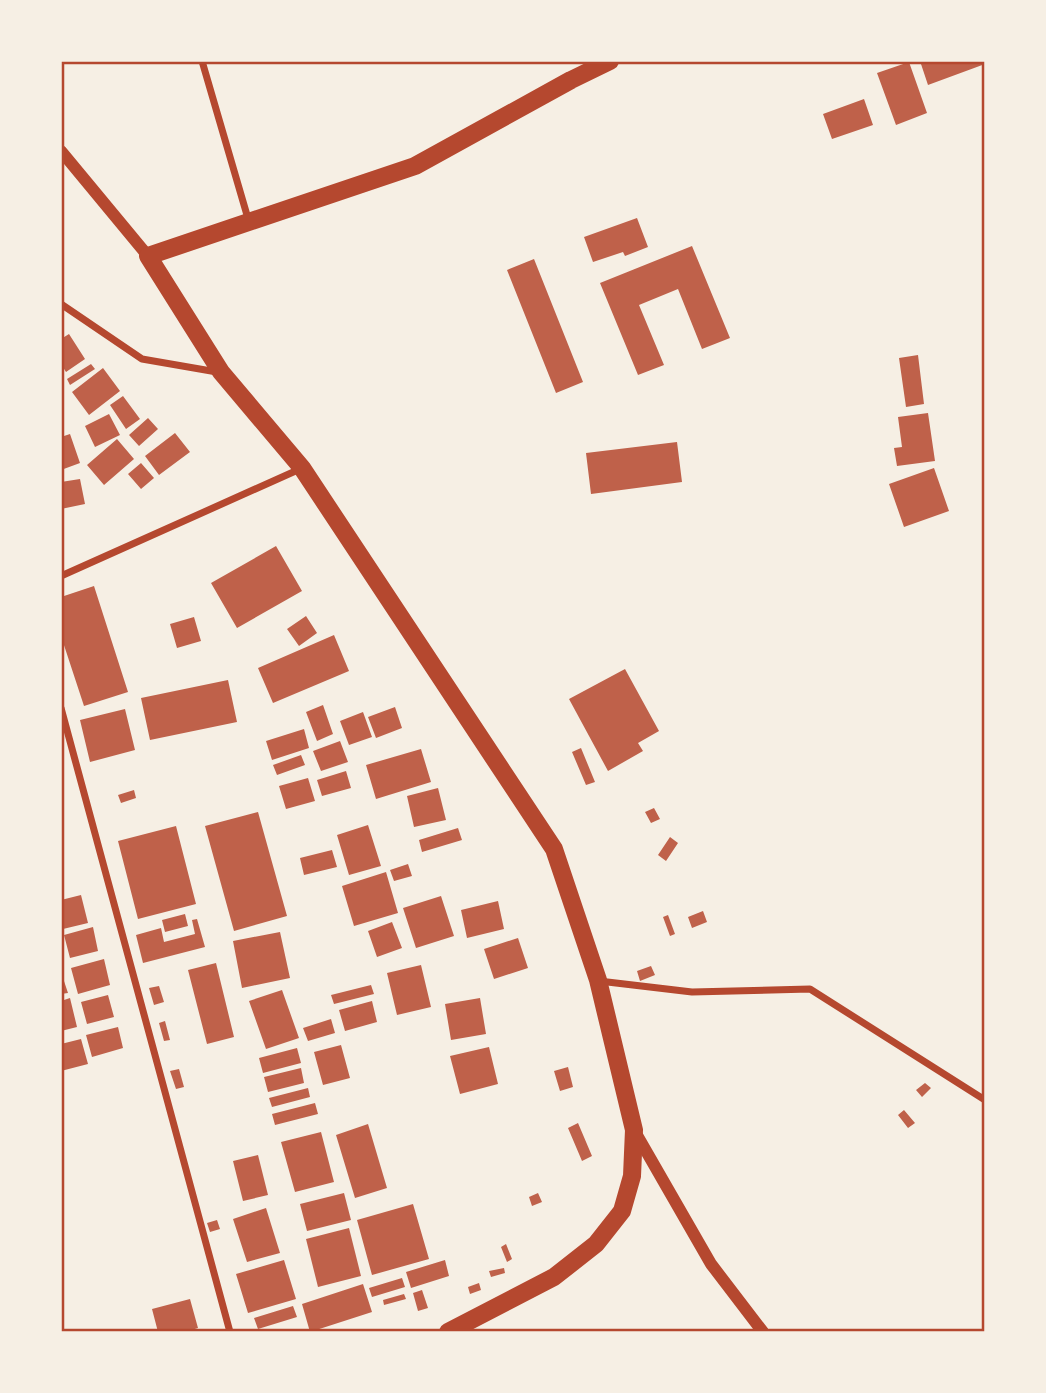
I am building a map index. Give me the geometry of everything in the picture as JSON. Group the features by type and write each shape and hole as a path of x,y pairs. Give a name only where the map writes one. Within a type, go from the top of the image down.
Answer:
{"main road":[{"path":"448,1332 554,1277 596,1244 622,1211 632,1176 634,1130 598,981 554,849 302,468 221,373 148,256 415,166 570,79 610,61"}],"street":[{"path":"202,61 249,222"},
{"path":"61,151 148,256"},
{"path":"61,304 142,359 221,373"},
{"path":"61,576 302,468"},
{"path":"61,708 230,1332"},
{"path":"598,981 692,992 810,989 985,1100"},
{"path":"634,1130 711,1264 763,1332"}],"building":[{"path":"920,61 985,61 985,64 928,85"},
{"path":"909,62 927,113 896,125 877,73"},
{"path":"864,99 873,125 832,139 823,114"},
{"path":"637,218 648,247 625,256 623,252 593,262 584,237"},
{"path":"692,246 730,338 702,349 678,289 639,305 664,365 638,375 600,283"},
{"path":"534,259 583,382 556,393 507,270"},
{"path":"69,334 85,359 66,372 61,364 61,339"},
{"path":"918,355 924,404 906,407 899,358"},
{"path":"91,364 95,369 70,385 67,379"},
{"path":"103,368 120,391 89,415 72,392"},
{"path":"123,396 140,419 126,429 110,405"},
{"path":"928,413 935,461 897,466 894,448 902,447 898,417"},
{"path":"109,414 120,435 95,447 85,426"},
{"path":"148,418 158,429 139,446 129,435"},
{"path":"175,433 190,452 159,475 145,456"},
{"path":"70,434 80,463 61,470 61,437"},
{"path":"117,439 134,459 104,485 87,465"},
{"path":"677,442 682,482 591,494 586,453"},
{"path":"141,463 154,478 141,489 128,474"},
{"path":"934,468 949,511 904,527 889,484"},
{"path":"80,479 85,504 61,509 61,482"},
{"path":"276,546 302,591 237,628 211,583"},
{"path":"94,586 128,692 84,706 61,636 61,597"},
{"path":"306,616 317,633 299,646 287,629"},
{"path":"194,617 201,641 177,648 170,624"},
{"path":"334,635 349,671 273,703 258,668"},
{"path":"625,669 659,731 638,743 643,751 608,771 569,699"},
{"path":"228,680 237,722 150,740 141,698"},
{"path":"323,705 333,734 317,741 306,712"},
{"path":"395,707 402,728 376,738 368,717"},
{"path":"125,709 135,750 90,762 80,720"},
{"path":"363,712 372,737 349,745 340,721"},
{"path":"304,729 309,748 272,760 266,741"},
{"path":"340,741 348,762 321,771 313,751"},
{"path":"581,748 595,782 586,785 572,752"},
{"path":"421,749 431,782 376,799 366,765"},
{"path":"301,755 305,765 277,775 273,765"},
{"path":"346,771 351,788 322,796 317,780"},
{"path":"308,778 315,801 286,809 279,786"},
{"path":"438,788 446,820 414,827 407,796"},
{"path":"134,790 136,798 121,803 118,795"},
{"path":"654,808 660,819 651,823 645,812"},
{"path":"258,812 287,916 234,931 205,826"},
{"path":"368,825 381,866 349,875 337,835"},
{"path":"176,826 196,904 138,919 118,841"},
{"path":"458,828 462,840 422,852 419,840"},
{"path":"670,837 678,843 666,861 658,855"},
{"path":"332,850 337,867 304,875 300,858"},
{"path":"408,864 412,876 394,881 390,870"},
{"path":"386,872 398,913 354,926 342,886"},
{"path":"81,895 88,923 63,929 61,900"},
{"path":"441,896 454,936 416,948 403,908"},
{"path":"498,901 504,929 467,938 461,910"},
{"path":"703,911 707,922 692,928 688,917"},
{"path":"185,914 188,926 165,932 162,920"},
{"path":"668,915 675,934 670,936 663,917"},
{"path":"197,919 205,947 143,963 136,935 161,928 164,942 195,934 192,920"},
{"path":"392,922 402,948 377,957 368,931"},
{"path":"93,927 98,951 70,958 64,935"},
{"path":"280,932 290,978 242,988 233,941"},
{"path":"518,938 528,968 494,979 484,949"},
{"path":"104,959 110,985 78,994 71,968"},
{"path":"216,963 234,1037 207,1044 188,970"},
{"path":"421,965 431,1007 397,1015 387,973"},
{"path":"651,966 655,975 640,981 637,971"},
{"path":"61,972 68,993 61,994"},
{"path":"371,985 374,994 334,1004 331,995"},
{"path":"159,986 164,1002 154,1005 149,988"},
{"path":"282,990 299,1038 266,1049 249,1001"},
{"path":"108,995 114,1017 87,1024 81,1002"},
{"path":"70,998 77,1027 61,1031 61,1001"},
{"path":"480,998 486,1034 451,1040 445,1004"},
{"path":"372,1001 377,1022 345,1031 339,1010"},
{"path":"331,1019 335,1033 308,1041 303,1028"},
{"path":"165,1021 170,1040 164,1041 159,1023"},
{"path":"118,1027 123,1048 92,1057 86,1035"},
{"path":"81,1039 88,1064 61,1071 61,1044"},
{"path":"341,1045 350,1078 323,1085 314,1052"},
{"path":"489,1047 498,1084 460,1094 450,1056"},
{"path":"297,1048 301,1063 263,1073 259,1058"},
{"path":"568,1067 573,1087 560,1091 554,1071"},
{"path":"301,1068 304,1083 268,1092 264,1077"},
{"path":"179,1069 184,1087 176,1089 170,1071"},
{"path":"925,1083 931,1088 922,1097 916,1090"},
{"path":"308,1088 310,1097 272,1107 269,1098"},
{"path":"315,1103 318,1114 275,1125 272,1114"},
{"path":"904,1110 915,1123 908,1128 898,1115"},
{"path":"578,1123 592,1156 582,1161 568,1128"},
{"path":"368,1124 387,1188 355,1198 336,1135"},
{"path":"321,1132 334,1182 295,1192 281,1142"},
{"path":"258,1155 268,1195 243,1201 233,1161"},
{"path":"344,1193 351,1220 307,1231 300,1204"},
{"path":"538,1193 542,1202 532,1206 529,1197"},
{"path":"413,1204 429,1259 372,1275 357,1220"},
{"path":"266,1208 280,1253 247,1262 233,1219"},
{"path":"217,1220 220,1229 210,1232 207,1223"},
{"path":"349,1228 361,1276 318,1287 306,1239"},
{"path":"506,1244 512,1259 507,1262 501,1247"},
{"path":"284,1260 296,1299 248,1313 236,1274"},
{"path":"445,1260 449,1276 411,1288 406,1272"},
{"path":"504,1268 505,1273 491,1277 489,1271"},
{"path":"402,1278 405,1287 372,1297 369,1288"},
{"path":"479,1283 481,1290 470,1294 468,1287"},
{"path":"363,1284 372,1312 310,1332 302,1304"},
{"path":"422,1290 428,1308 418,1311 413,1293"},
{"path":"404,1294 406,1299 384,1305 383,1300"},
{"path":"190,1299 198,1328 185,1332 158,1332 152,1309"},
{"path":"293,1306 297,1317 258,1329 254,1318"}]}
